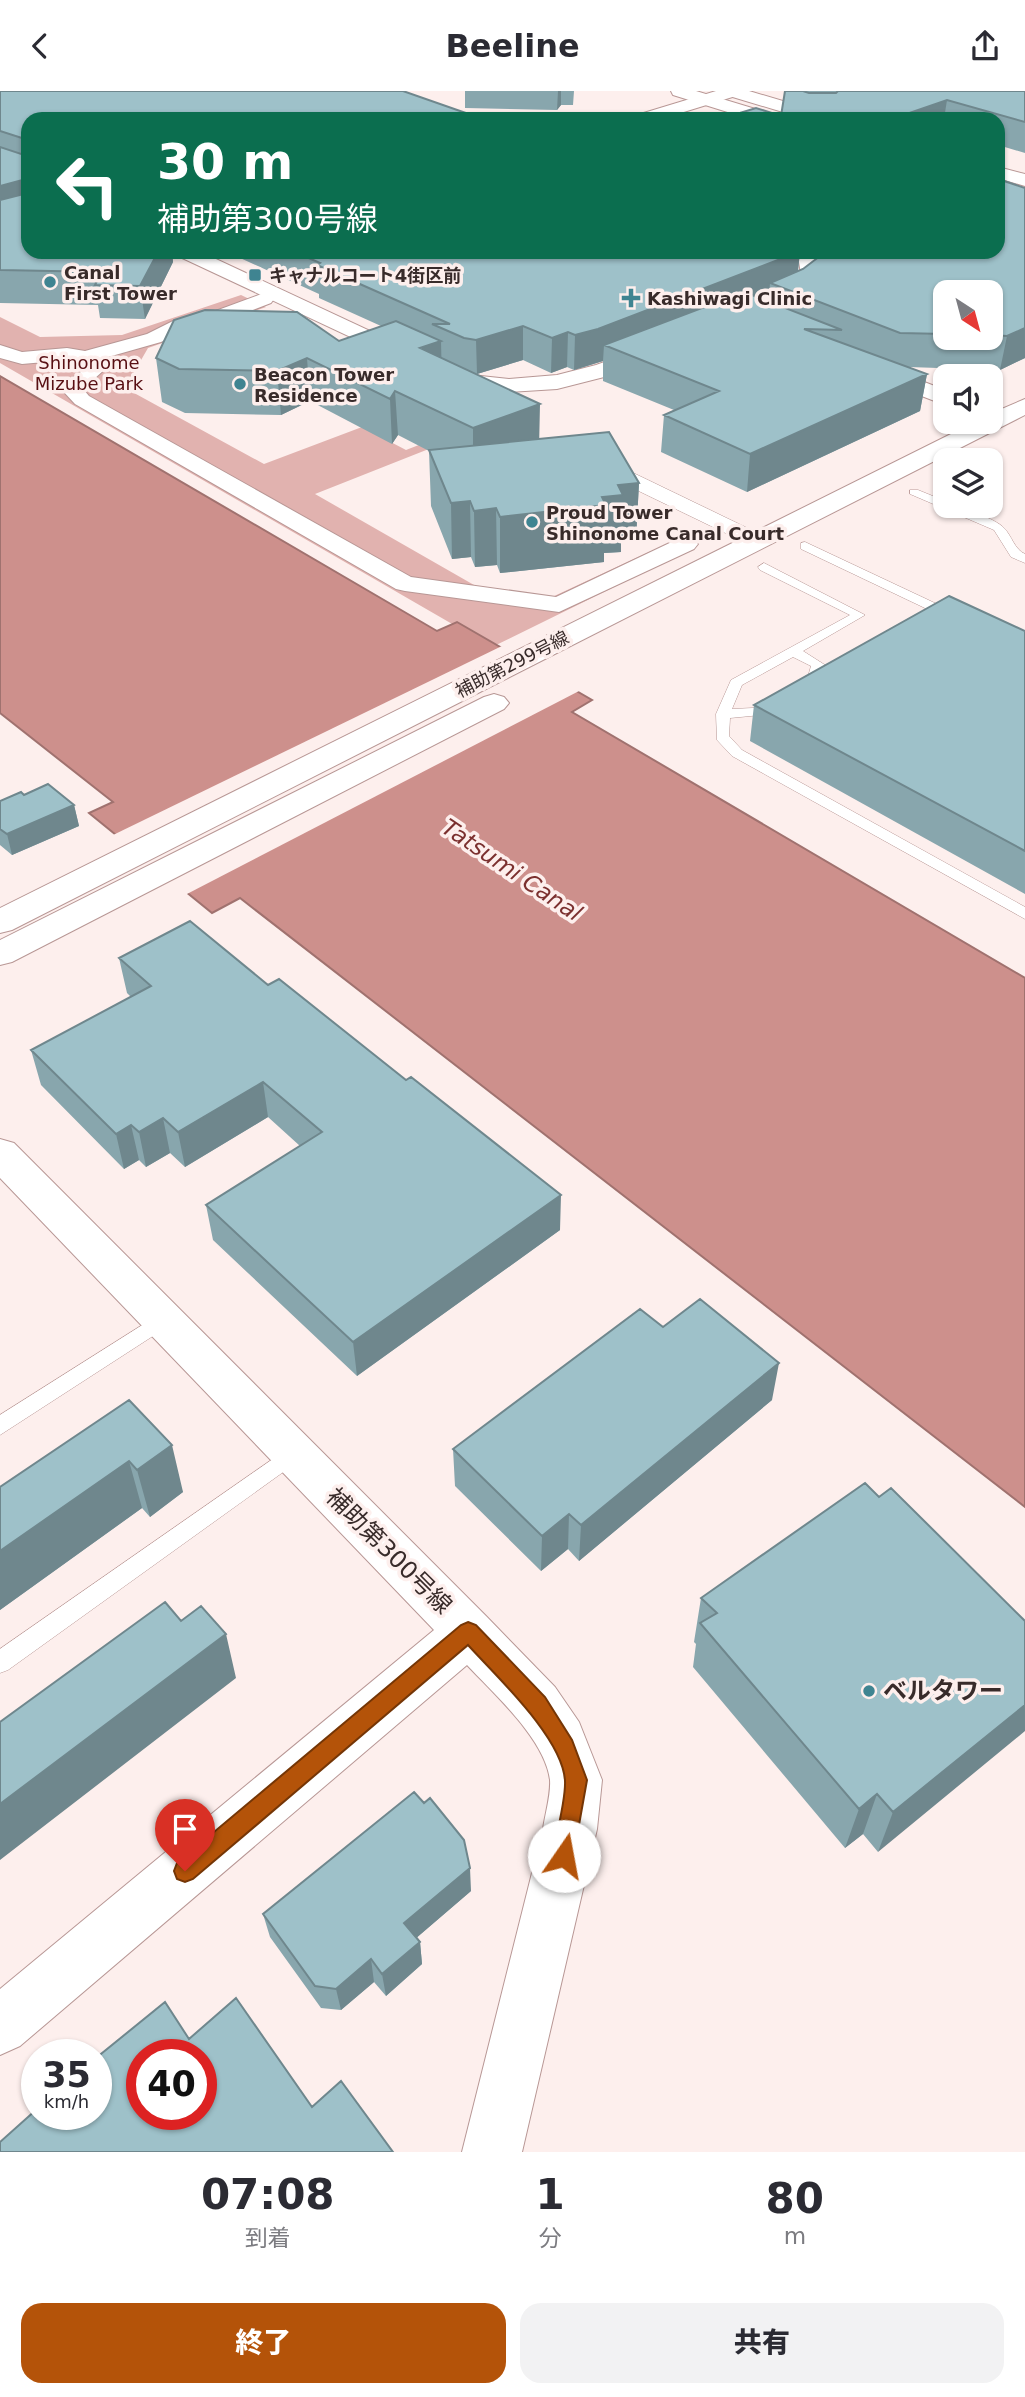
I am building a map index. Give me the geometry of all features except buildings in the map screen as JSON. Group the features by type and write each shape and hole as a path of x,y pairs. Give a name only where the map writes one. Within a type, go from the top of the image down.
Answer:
{"street":[{"path":"679,91 745,112"},
{"path":"666,112 732,91 801,112"},
{"path":"1005,174 1025,180"},
{"path":"1005,192 1025,199"},
{"path":"200,259 457,380 469,383 513,386 574,381 676,343"},
{"path":"766,306 796,294 808,284 813,267 807,259"},
{"path":"0,351 22,358 62,353 86,357 154,338 180,325 215,318 264,299"},
{"path":"86,357 93,362 94,370 73,384 72,390 82,400 405,584 559,605 685,544"},
{"path":"854,362 933,393"},
{"name":"補助第299号線","path":"1003,415 1025,406"},
{"path":"1003,421 1025,430"},
{"name":"補助第299号線","path":"0,954 86,894 576,632 760,549 965,434"},
{"path":"890,504 933,482"},
{"name":"補助第299号線","path":"760,549 805,546 830,534"},
{"name":"補助第299号線","path":"739,579 760,549"},
{"name":"補助第299号線","path":"0,922 86,894 603,648"},
{"name":"補助第300号線","path":"0,1153 468,1632 0,2026"},
{"path":"468,1632 537,1705 561,1740 576,1780 570,1829 492,2152"}],"lane":[{"path":"605,469 760,549 859,615 736,683 723,714 722,737 737,753 1025,915"},
{"path":"914,492 933,500"},
{"path":"975,518 998,528 1015,554 1025,559"},
{"path":"805,546 965,622"},
{"path":"723,714 756,712 813,682 818,665 793,651"},
{"path":"0,1426 163,1320"},
{"path":"0,1662 293,1454"}],"green space":[{"name":"Shinonome Mizube Park","path":"241,295 266,307 148,348 125,388 264,464 362,427 406,450 488,418 497,422 315,494 481,589 550,598 651,551 669,560 492,647 0,363 0,317 40,337 122,335"}],"water":[{"name":"Tatsumi Canal","path":"0,376 437,631 457,622 592,700 572,712 1025,978 1025,1507 240,898 212,913 89,813 113,802 0,713"}],"pier":[{"path":"504,645 581,690 185,895 111,836"}],"place":[{"name":"キャナルコート4街区前","path":"255,275"},
{"name":"Canal First Tower","path":"50,282"},
{"name":"Kashiwagi Clinic","path":"631,298"},
{"name":"Beacon Tower Residence","path":"240,384"},
{"name":"Proud Tower Shinonome Canal Court","path":"532,522"},
{"name":"ベルタワー","path":"869,1691"}],"route":[{"path":"185,1871 468,1632 537,1705 561,1740 576,1780 564,1856"}]}
